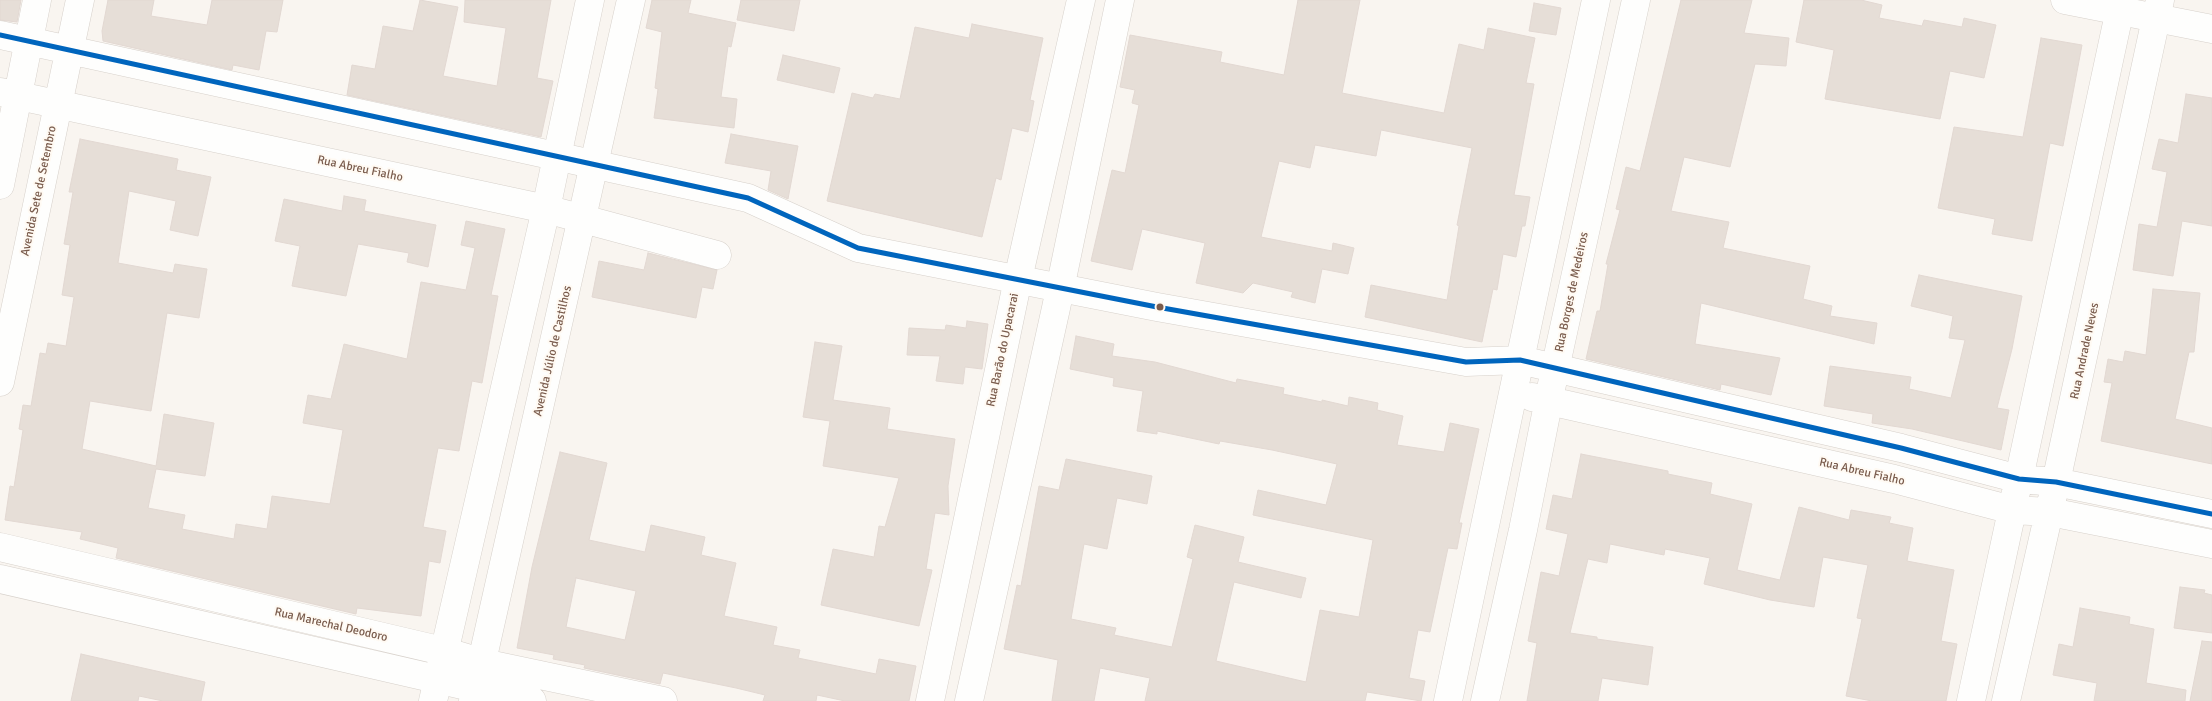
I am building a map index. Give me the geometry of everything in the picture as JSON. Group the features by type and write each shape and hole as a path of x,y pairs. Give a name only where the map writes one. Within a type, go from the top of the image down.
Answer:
{"street":[{"path":"0,185 9,94 28,40 37,0"},
{"name":"Avenida Sete de Setembro","path":"0,382 80,0"},
{"path":"435,690 546,209 590,0"},
{"name":"Avenida Júlio de Castilhos","path":"477,684 531,451 631,0"},
{"name":"Rua Barão do Upacarai","path":"930,701 1018,279 1081,0"},
{"path":"970,701 1120,0"},
{"path":"1448,701 1596,0"},
{"name":"Rua Borges de Medeiros","path":"1485,701 1636,0"},
{"path":"2065,0 2158,9 2212,29"},
{"path":"2006,700 1972,697 2121,6"},
{"name":"Rua Andrade Neves","path":"2006,700 2050,512 2158,9"},
{"path":"0,35 748,198 858,248 1157,307 1466,362 1520,360 1902,448 2019,479 2056,482 2203,512 2200,542"},
{"name":"Rua Abreu Fialho","path":"9,94 546,209 717,254"},
{"path":"1568,127 1606,136"},
{"path":"0,199 36,206"},
{"path":"2070,243 2107,248"},
{"path":"2043,367 2079,375"},
{"name":"Rua Abreu Fialho","path":"1513,393 1894,479 2012,510 2050,512 2200,542"},
{"path":"491,443 531,451"},
{"path":"1894,479 1902,448"},
{"path":"1485,522 1523,530"},
{"path":"962,545 1002,554"},
{"name":"Rua Marechal Deodoro","path":"0,548 443,651 477,684 532,701"},
{"name":"Rua Marechal Deodoro","path":"0,579 186,620 310,650 435,690 477,684 663,701"},
{"path":"186,620 191,593"},
{"path":"310,650 316,622"}],"building":[{"path":"0,0 21,0 17,22 0,20"},
{"path":"108,0 154,0 151,16 207,25 212,0 283,0 277,32 266,31 259,70 233,65 232,70 103,41 102,31"},
{"path":"420,0 458,7 443,76 497,86 506,28 464,22 465,0 551,0 537,78 553,81 541,137 347,95 352,65 375,69 383,26 413,31"},
{"path":"652,0 691,0 688,13 736,23 731,47 728,46 721,97 737,99 734,128 654,118 658,89 655,88 662,32 646,28"},
{"path":"741,0 800,0 794,31 737,20"},
{"path":"1298,0 1360,0 1342,93 1444,113 1459,44 1484,50 1488,28 1535,38 1526,83 1534,84 1514,195 1530,197 1525,226 1522,226 1516,257 1503,254 1497,290 1493,289 1482,342 1365,317 1371,285 1447,300 1459,226 1457,225 1472,148 1381,130 1376,156 1315,145 1310,168 1279,161 1261,237 1332,251 1333,243 1354,248 1348,274 1322,269 1315,303 1291,297 1293,292 1253,283 1243,293 1196,283 1205,243 1142,229 1132,270 1091,261 1112,170 1125,173 1139,105 1132,103 1135,90 1120,87 1130,35 1222,52 1220,62 1284,75"},
{"path":"1681,0 1752,0 1744,33 1789,38 1786,66 1755,64 1730,167 1684,157 1671,211 1729,222 1723,248 1810,266 1803,299 1832,306 1830,316 1877,323 1874,344 1701,303 1695,344 1780,358 1771,395 1721,384 1720,390 1586,359 1597,311 1600,311 1608,264 1606,264 1620,210 1616,209 1626,167 1640,171"},
{"path":"1804,0 1861,0 1882,5 1879,18 1922,26 1924,20 1962,27 1964,18 1996,25 1984,78 1950,71 1940,119 1825,99 1834,50 1796,42"},
{"path":"1534,3 1561,8 1556,35 1529,31"},
{"path":"972,24 1043,38 1030,100 1034,101 1028,132 1012,128 1001,180 996,178 982,237 827,201 852,93 873,98 875,94 900,99 915,27 969,38"},
{"path":"2041,38 2082,45 2063,146 2050,143 2032,241 1992,234 1995,219 1938,208 1954,127 2023,137"},
{"path":"783,55 840,68 834,93 777,80"},
{"path":"2186,94 2212,98 2212,226 2182,221 2173,276 2133,270 2139,224 2157,227 2167,172 2152,169 2159,139 2178,143"},
{"path":"731,134 798,146 788,199 768,190 771,171 725,163"},
{"path":"80,139 178,159 176,170 211,177 198,236 170,230 176,201 129,191 118,263 173,273 175,264 207,269 199,318 167,313 151,411 90,401 82,449 156,466 164,414 214,423 205,476 156,469 148,508 185,515 182,529 234,539 236,524 267,529 272,496 330,504 343,430 303,423 308,395 331,399 344,344 407,359 421,282 466,290 475,248 461,245 466,221 505,229 491,295 498,296 482,383 472,381 459,451 438,448 423,527 446,531 440,563 429,561 421,616 357,608 356,614 116,558 118,548 80,539 82,532 5,520 10,486 14,487 23,430 19,429 23,405 31,406 40,353 46,354 48,343 66,346 74,297 62,295 70,245 64,244 73,192 69,192"},
{"path":"344,196 366,200 364,211 436,225 428,267 407,262 409,253 358,244 346,296 292,286 300,246 275,241 284,199 342,211"},
{"path":"648,253 717,270 713,289 702,287 696,318 592,297 599,261 644,270"},
{"path":"1919,275 2022,296 2012,349 1997,408 2009,410 2001,450 1912,429 1872,423 1873,414 1824,406 1830,366 1911,377 1909,389 1951,398 1965,340 1949,338 1953,316 1911,306"},
{"path":"2153,289 2200,293 2194,352 2189,352 2175,419 2212,428 2212,464 2101,441 2112,383 2104,382 2108,359 2123,362 2125,351 2146,355"},
{"path":"967,321 988,324 982,369 965,367 963,384 936,381 940,356 907,355 909,328 945,330 946,325 966,328"},
{"path":"1076,336 1114,344 1112,356 1155,362 1236,383 1237,379 1284,388 1283,394 1348,406 1349,397 1378,403 1377,410 1403,416 1397,445 1444,452 1450,423 1479,429 1459,523 1462,523 1457,549 1448,548 1430,632 1418,630 1409,678 1425,681 1421,701 1367,692 1365,701 1145,701 1150,678 1100,668 1094,701 1052,701 1058,660 1004,649 1017,585 1021,586 1039,486 1059,490 1066,459 1152,476 1147,504 1117,498 1107,549 1084,544 1071,619 1116,628 1114,635 1172,647 1193,559 1187,557 1195,525 1244,537 1238,562 1306,578 1301,598 1234,582 1216,661 1306,682 1320,610 1359,617 1373,540 1253,515 1258,490 1326,505 1337,464 1220,441 1219,444 1157,431 1157,434 1137,431 1143,391 1113,386 1114,378 1070,369"},
{"path":"815,342 842,346 833,400 890,408 887,429 955,439 948,486 949,515 935,513 926,569 932,570 919,626 821,605 833,549 874,557 879,526 885,527 899,478 823,466 830,421 803,417"},
{"path":"560,452 607,463 589,540 645,552 651,525 705,537 701,555 736,563 724,616 777,627 773,645 800,650 798,658 876,674 879,659 916,666 909,701 845,701 817,695 816,701 763,701 765,695 736,688 663,673 660,684 584,668 585,665 553,659 554,655 517,648 532,567","holes":["576,578 636,591 625,640 566,627"]},
{"path":"1581,454 1668,471 1668,474 1712,483 1710,494 1752,504 1737,570 1780,580 1799,507 1849,520 1851,510 1891,517 1889,523 1913,528 1907,561 1954,570 1941,641 1957,644 1946,701 1872,701 1846,696 1862,619 1857,618 1868,565 1823,557 1814,607 1770,600 1704,584 1710,558 1665,549 1664,555 1610,544 1607,563 1588,559 1570,633 1653,647 1648,685 1602,678 1598,701 1527,701 1537,643 1528,641 1541,572 1559,576 1568,534 1546,529 1553,495 1572,499"},
{"path":"2180,587 2205,590 2204,593 2212,595 2212,633 2174,628"},
{"path":"2080,608 2130,617 2129,624 2154,629 2146,683 2186,690 2185,701 2094,701 2097,683 2053,675 2059,644 2073,647"},
{"path":"2202,641 2212,642 2212,701 2190,701"},
{"path":"81,654 205,682 201,701 163,701 139,696 138,701 71,701"}],"transit line":[{"path":"0,35 748,198 858,248 1157,307 1466,362 1520,360 1901,448 2019,479 2056,482 2212,514"}]}
